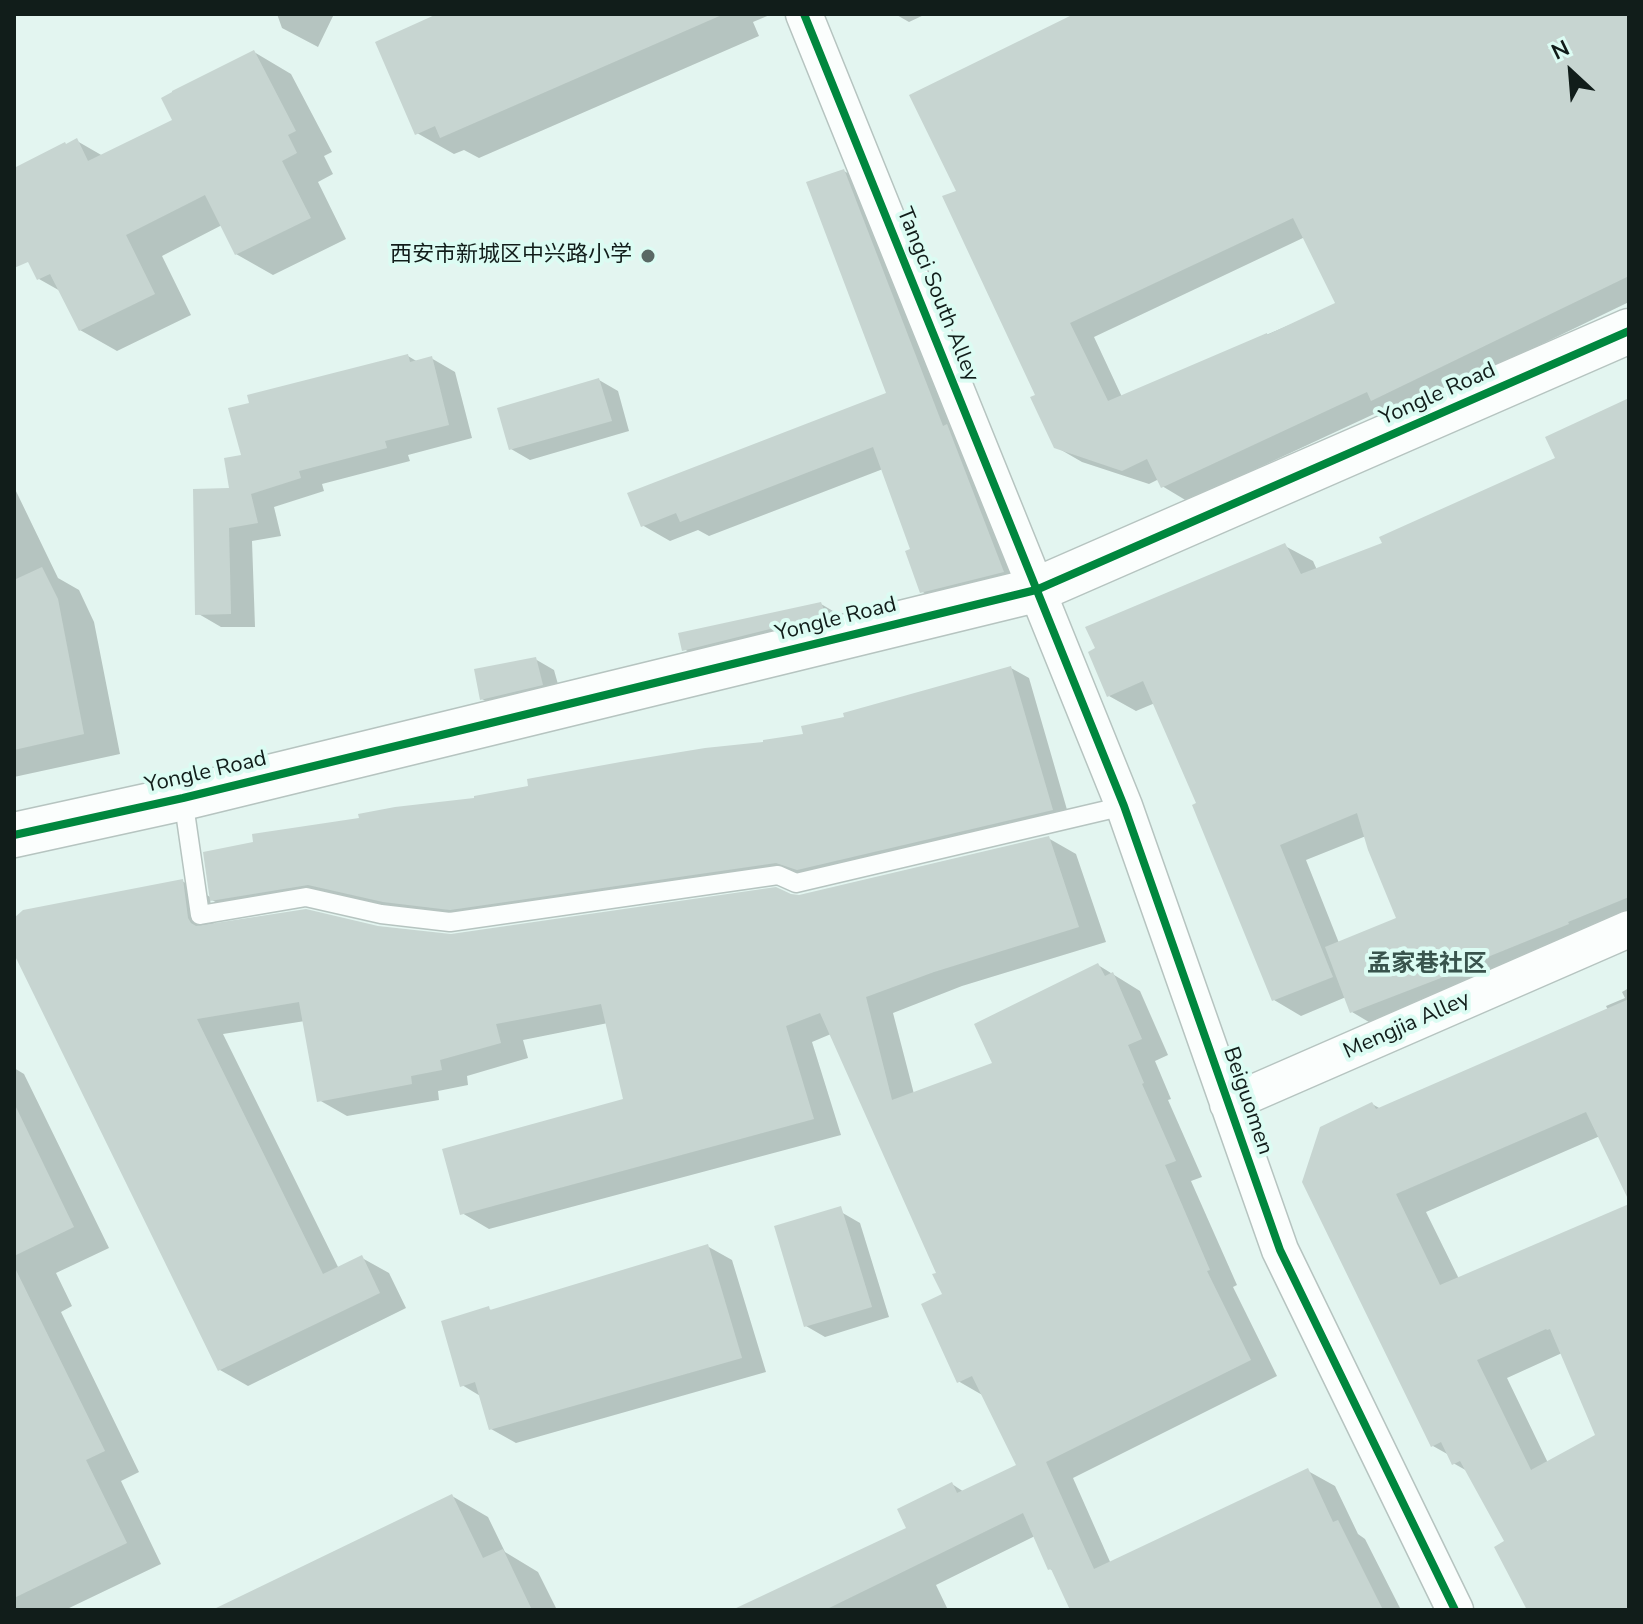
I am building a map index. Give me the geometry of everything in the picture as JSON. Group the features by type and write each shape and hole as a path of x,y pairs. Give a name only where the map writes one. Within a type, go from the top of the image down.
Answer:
{"street":[{"name":"Tangci South Alley","path":"804,14 1036,590"},
{"name":"Yongle Road","path":"14,835 183,798 1036,590 1629,331"},
{"name":"Beiguomen","path":"1036,590 1124,806 1280,1250 1455,1610"},
{"name":"Mengjia Alley","path":"1228,1104 1629,929"}],"lane":[{"path":"183,798 200,915 306,897 381,914 450,922 778,875 796,883 1124,806"}],"building":[{"path":"437,14 724,14 440,138 435,126 415,135 375,42"},
{"path":"1074,14 1629,14 1629,276 1371,401 1367,392 1161,488 1147,459 1122,471 1054,448 1030,397 1035,395 942,196 956,191 909,95","holes":["1293,218 1335,303 1267,335 1108,401 1070,323"]},
{"path":"254,50 296,131 288,135 297,153 282,161 311,218 235,255 205,195 126,235 155,294 79,331 50,274 37,280 28,262 14,268 14,168 77,138 88,161 172,120 161,98"},
{"path":"844,169 943,426 947,424 1004,572 920,593 905,551 910,549 873,447 680,522 676,513 641,527 627,493 886,393 806,182"},
{"path":"408,354 410,362 432,356 449,425 385,441 387,448 299,471 301,478 251,494 258,523 229,528 231,614 195,615 193,489 229,488 224,458 241,455 228,408 249,403 247,395"},
{"path":"599,378 612,421 509,450 497,408"},
{"path":"1629,398 1629,897 1459,971 1350,1013 1325,947 1396,918 1368,850 1357,813 1280,845 1333,977 1272,1001 1192,805 1196,803 1143,681 1107,697 1088,652 1095,648 1085,627 1285,543 1301,574 1382,543 1379,537 1555,458 1545,437"},
{"path":"42,567 58,599 84,734 14,750 14,580"},
{"path":"821,602 826,615 682,651 678,633"},
{"path":"536,657 543,685 480,700 474,669"},
{"path":"1011,666 1053,810 797,870 776,863 450,910 383,902 308,885 210,901 203,852 253,842 252,834 359,818 358,814 395,807 474,798 528,786 527,779 626,761 803,734 801,726 844,717 843,713"},
{"path":"1049,836 1079,927 934,972 866,997 892,1100 992,1063 974,1024 1098,963 1105,976 1113,972 1142,1039 1128,1045 1176,1161 1165,1165 1210,1270 1207,1271 1251,1360 1046,1462 1094,1569 1308,1468 1333,1522 1338,1520 1383,1610 1070,1610 1023,1513 825,1610 732,1610 906,1528 897,1509 952,1482 957,1493 1016,1465 972,1376 957,1383 921,1304 942,1294 932,1274 936,1273 820,1013 786,1026 814,1119 460,1215 442,1149 623,1099 601,1004 496,1024 501,1043 440,1060 442,1070 411,1076 412,1084 317,1102 299,1002 197,1019 323,1274 362,1255 380,1293 218,1371 14,954 14,918 23,910 183,879 188,918 196,926 306,909 378,926 451,934 776,887 799,895"},
{"path":"1629,999 1629,1201 1586,1112 1396,1194 1440,1285 1629,1204 1629,1610 1527,1610 1494,1547 1504,1541 1460,1461 1452,1465 1441,1442 1431,1447 1302,1182 1320,1127 1372,1102 1376,1109","holes":["1550,1329 1595,1435 1531,1470 1477,1360"]},
{"path":"14,1103 74,1227 14,1256"},
{"path":"841,1206 872,1307 804,1327 774,1226"},
{"path":"708,1244 742,1358 489,1430 475,1382 460,1387 441,1321 489,1306 490,1310"},
{"path":"14,1266 105,1451 86,1460 127,1543 14,1598"},
{"path":"452,1494 483,1558 503,1549 532,1610 212,1610"}],"cycle path":[{"path":"804,14 1124,806 1280,1250 1455,1610"},
{"path":"14,835 183,798 1036,590 1629,331"}],"place":[{"name":"西安市新城区中兴路小学","path":"648,256"}],"district":[{"name":"孟家巷社区","path":"1427,965"}]}
